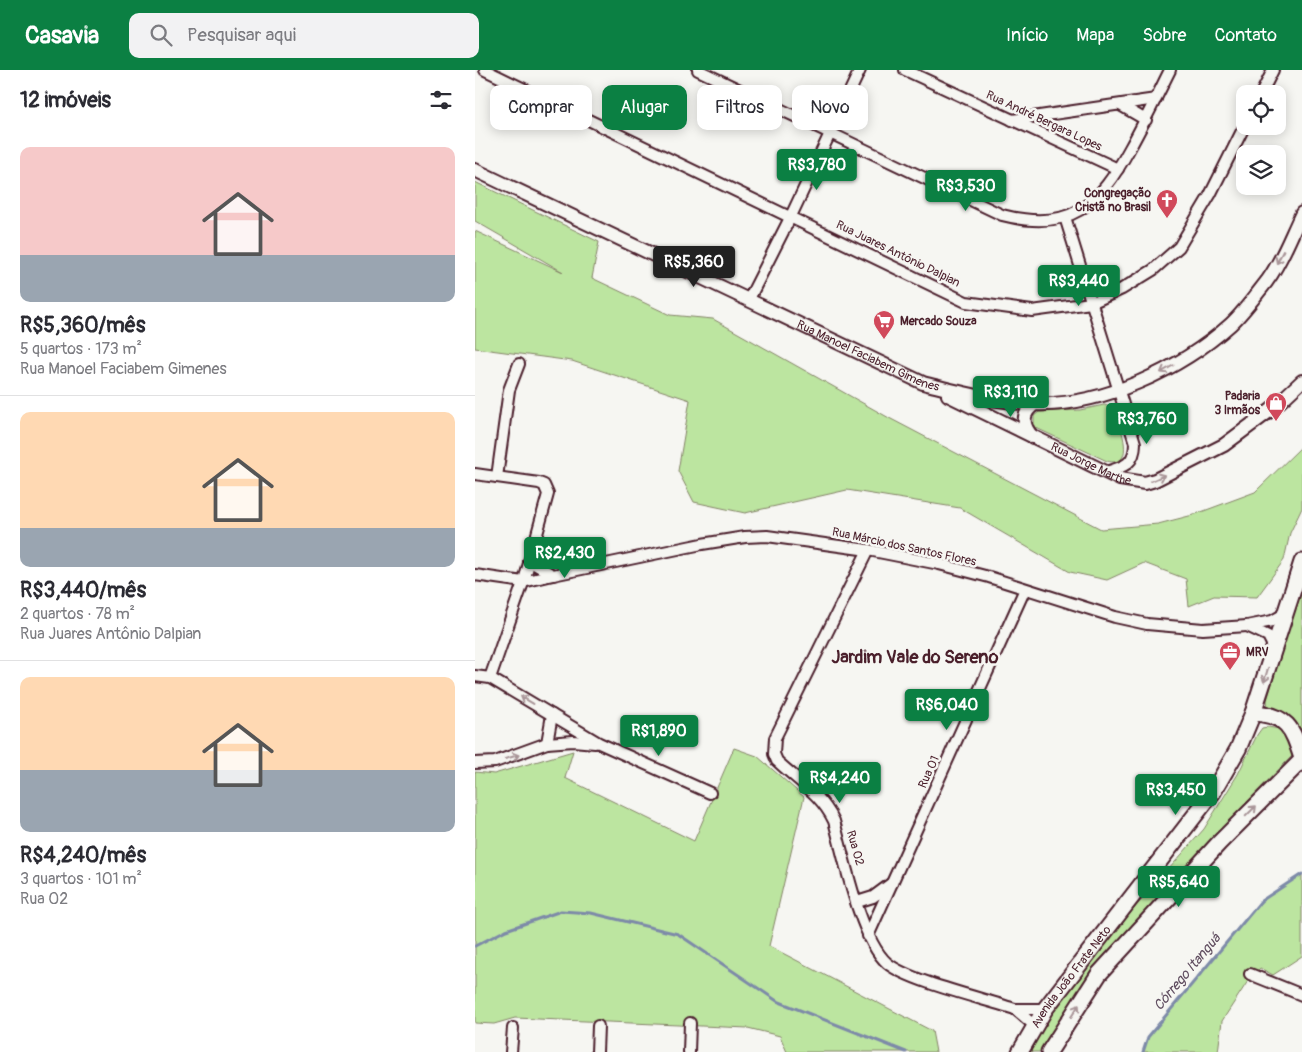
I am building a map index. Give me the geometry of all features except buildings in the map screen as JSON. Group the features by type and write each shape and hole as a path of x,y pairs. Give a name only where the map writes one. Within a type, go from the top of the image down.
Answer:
{"main road":[{"name":"Avenida João Frate Neto","path":"1020,1052 1045,1009 1213,792 1238,749 1253,713 1302,562"},
{"path":"1253,713 1271,714 1284,722 1293,731 1302,759"},
{"name":"Avenida João Frate Neto","path":"1049,1052 1099,974 1219,842 1302,759"}],"street":[{"name":"Rua Juares Antônio Dalpian","path":"485,70 966,302 1032,311 1091,304 1122,289 1153,270 1179,247 1210,196 1240,135"},
{"path":"698,70 1002,215 1020,220 1065,217 1086,207 1100,196 1119,169 1146,120 1170,70"},
{"path":"749,299 791,216 860,70"},
{"name":"Rua André Bergara Lopes","path":"905,70 917,73 1011,120 1119,169"},
{"path":"1266,85 1273,70"},
{"path":"1011,120 1156,98"},
{"path":"1119,105 1146,120"},
{"name":"Rua Manoel Faciabem Gimenes","path":"475,170 923,383 987,400 1035,404 1077,401 1117,390 1161,372 1193,353 1232,324 1269,279 1302,213"},
{"path":"1065,217 1117,390 1135,443 1133,456 1126,466 1106,472"},
{"path":"497,477 509,390 519,364"},
{"name":"Rua Jorge Marthe","path":"923,383 1106,472 1133,483 1145,483 1155,480 1224,445 1271,410 1302,380"},
{"path":"1033,437 1026,428 1024,419 1027,410 1035,404"},
{"path":"475,474 539,483 547,489 523,582 491,678"},
{"name":"Rua Márcio dos Santos Flores","path":"475,575 523,582 745,537 793,538 939,564 1115,617 1147,624 1203,629 1247,626 1272,621 1286,613"},
{"name":"Rua 02","path":"868,550 777,734 773,747 777,761 819,796 828,808 834,821 868,936 882,958 898,970 1015,1009 1045,1009"},
{"path":"529,561 553,575"},
{"name":"Rua 01","path":"868,936 1025,589"},
{"path":"1247,626 1268,636 1274,648"},
{"path":"475,676 491,678 599,743 710,793"},
{"path":"547,743 552,715"},
{"path":"475,763 495,762 547,743 573,741 599,743"},
{"path":"857,902 873,897 892,883"},
{"path":"1251,974 1302,995"},
{"name":"Rua 02","path":"1015,1009 1035,1026"},
{"path":"689,1052 691,1023"},
{"path":"597,1052 598,1026"},
{"path":"511,1052 513,1028"}],"green space":[{"path":"475,182 599,242 592,278 670,315 713,319 891,419 1101,529 1158,524 1193,515 1255,492 1302,446 1302,508 1290,533 1284,560 1257,597 1214,596 1189,606 1186,579 1144,563 1107,580 1070,572 960,508 847,490 745,513 694,502 678,471 690,400 572,361 475,348 475,231 563,272 475,221"},
{"path":"1104,405 1112,410 1123,435 1124,452 1122,458 1116,462 1107,461 1034,427 1034,416 1039,412 1080,410"},
{"path":"1302,585 1302,736 1288,718 1268,709 1267,700"},
{"path":"1268,727 1285,730 1295,747 1292,756 1246,803 1082,988 1040,1052 1029,1052 1038,1035 1073,983 1132,911 1204,829 1238,774 1257,735 1262,728"},
{"path":"734,748 757,756 804,797 769,946 932,1031 936,1052 787,1052 780,1036 748,1028 515,1018 494,1024 475,1023 475,772 494,774 573,751 565,778 694,841"},
{"path":"1302,874 1302,956 1273,975 1260,968 1248,981 1222,1021 1218,1052 1143,1052 1148,1037 1261,901"}],"waterway":[{"name":"Córrego Itanguá","path":"1143,1052 1148,1037 1261,901 1302,874"},
{"path":"475,946 506,930 561,911 591,913 678,934 777,1001 906,1052"}],"place":[{"name":"Congregação Cristã no Brasil","path":"1167,219"},
{"name":"Mercado Souza","path":"884,340"},
{"name":"Padaria 3 Irmãos","path":"1276,422"},
{"name":"MRV","path":"1230,671"}],"district":[{"name":"Jardim Vale do Sereno","path":"915,657"}]}
